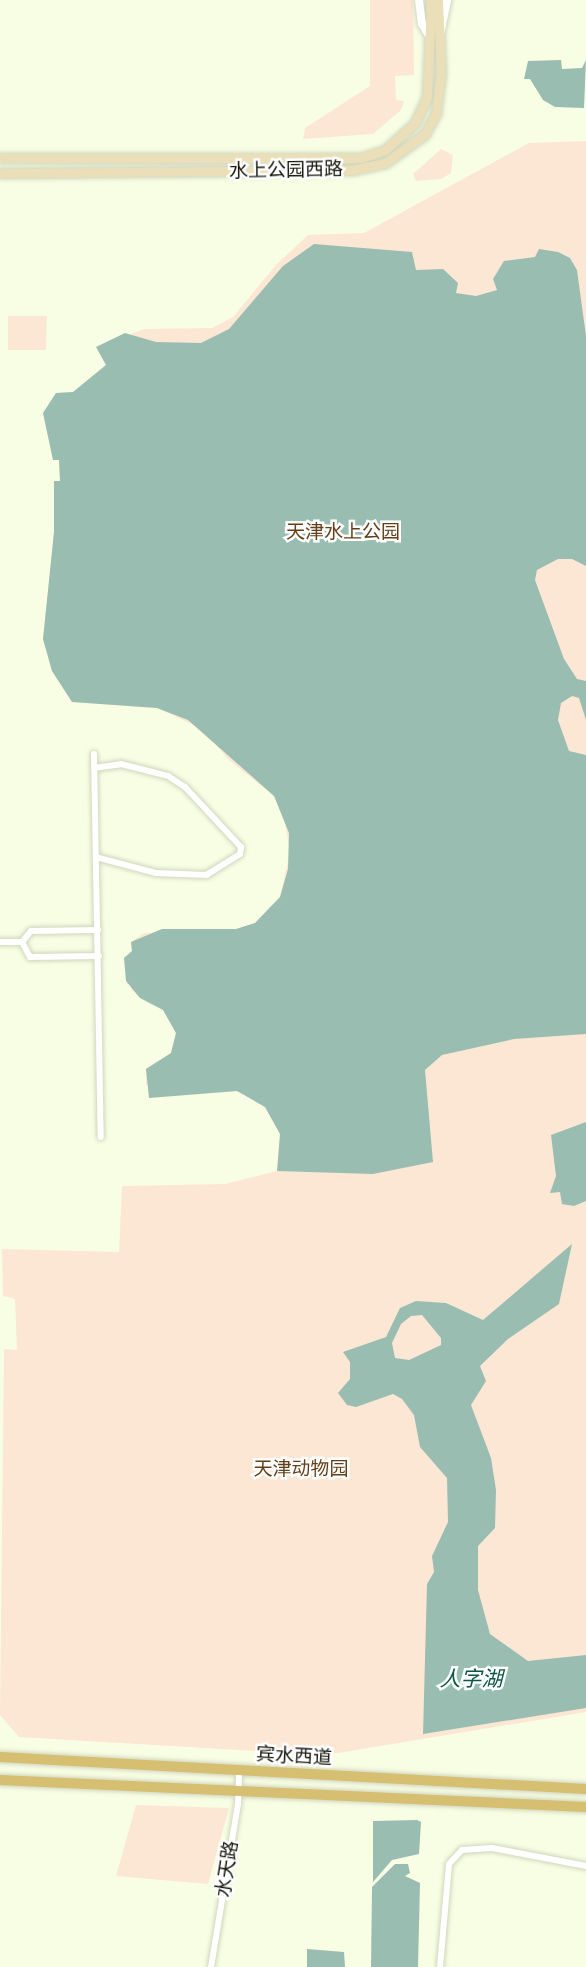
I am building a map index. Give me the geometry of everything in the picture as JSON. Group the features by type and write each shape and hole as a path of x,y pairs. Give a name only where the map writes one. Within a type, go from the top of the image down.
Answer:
{"main road":[{"name":"水上公园西路","path":"0,158 360,158 385,150 404,136 422,110 430,75 431,0"},
{"name":"水上公园西路","path":"0,173 376,166 409,148 433,121 440,92 438,0"},
{"name":"宾水西道","path":"0,1758 586,1789"},
{"name":"宾水西道","path":"0,1780 238,1788 586,1807"}],"street":[{"path":"419,0 422,24 429,35"},
{"path":"440,34 447,0"},
{"path":"94,754 100,1137"},
{"path":"94,768 121,764 168,776 185,787 240,847 240,854 206,875 156,873 96,857"},
{"path":"22,942 31,931 98,930"},
{"path":"0,942 22,942"},
{"path":"22,942 30,957 99,956"},
{"name":"水天路","path":"211,1967 239,1770"},
{"path":"440,1967 449,1864 462,1850 492,1848 586,1866"}],"green space":[{"path":"370,0 413,0 414,75 395,76 396,100 404,101 401,110 373,134 303,139 305,128 370,86"},
{"name":"天津动物园","path":"586,141 586,1712 326,1755 19,1737 0,1715 4,1349 17,1350 15,1299 3,1296 2,1249 119,1252 122,1186 225,1184 277,1171 280,1134 265,1107 252,1097 236,1091 146,1085 146,1069 171,1053 176,1033 163,1010 132,991 124,958 132,951 131,942 144,933 236,929 255,923 280,897 290,852 283,812 274,796 229,760 202,729 157,708 72,702 52,671 43,639 54,532 54,481 60,481 59,460 53,460 43,413 56,393 73,392 106,365 96,347 144,329 212,328 233,317 276,265 308,235 364,233 529,143"},
{"path":"441,149 453,155 451,173 441,179 416,181 413,174"},
{"path":"8,316 47,316 46,350 8,350"},
{"path":"136,1805 229,1808 208,1884 116,1876"}],"water":[{"path":"561,60 562,69 582,68 586,60 584,108 555,107 543,100 530,79 524,79 528,61"},
{"name":"天津水上公园","path":"314,244 412,252 416,270 443,269 458,283 456,293 476,296 497,290 493,279 504,261 535,257 539,249 558,252 570,258 577,270 586,336 586,566 572,559 558,559 537,570 535,580 564,659 577,679 586,681 586,720 579,698 572,696 561,703 558,720 569,751 586,755 586,1034 514,1039 442,1055 425,1070 433,1162 373,1174 277,1171 280,1134 265,1107 237,1091 149,1098 146,1069 171,1053 176,1033 163,1010 140,998 126,981 124,958 132,951 131,942 162,929 236,929 255,923 280,897 288,869 289,833 274,796 188,720 157,708 72,702 52,671 43,639 54,532 54,481 60,481 59,460 53,460 43,413 56,393 73,392 106,365 96,347 125,333 156,342 201,343 229,329 283,266"},
{"path":"586,1122 586,1201 574,1206 562,1204 560,1192 550,1193 556,1176 551,1135"},
{"name":"人字湖","path":"572,1244 559,1304 508,1339 480,1366 486,1381 471,1405 491,1458 496,1490 495,1528 478,1546 478,1590 490,1634 528,1661 586,1655 586,1708 423,1734 427,1584 434,1572 432,1556 448,1522 447,1478 420,1447 414,1415 402,1399 393,1394 356,1407 347,1405 338,1393 350,1379 350,1362 343,1352 386,1337 400,1308 416,1301 446,1303 483,1320","holes":["422,1315 441,1338 441,1345 409,1360 395,1358 392,1343 401,1324 411,1316"]},
{"path":"373,1821 421,1822 419,1854 392,1860 373,1882"},
{"path":"395,1864 408,1864 410,1873 405,1876 420,1883 418,1967 371,1967 372,1887"},
{"path":"307,1949 344,1952 345,1967 307,1967"}]}
